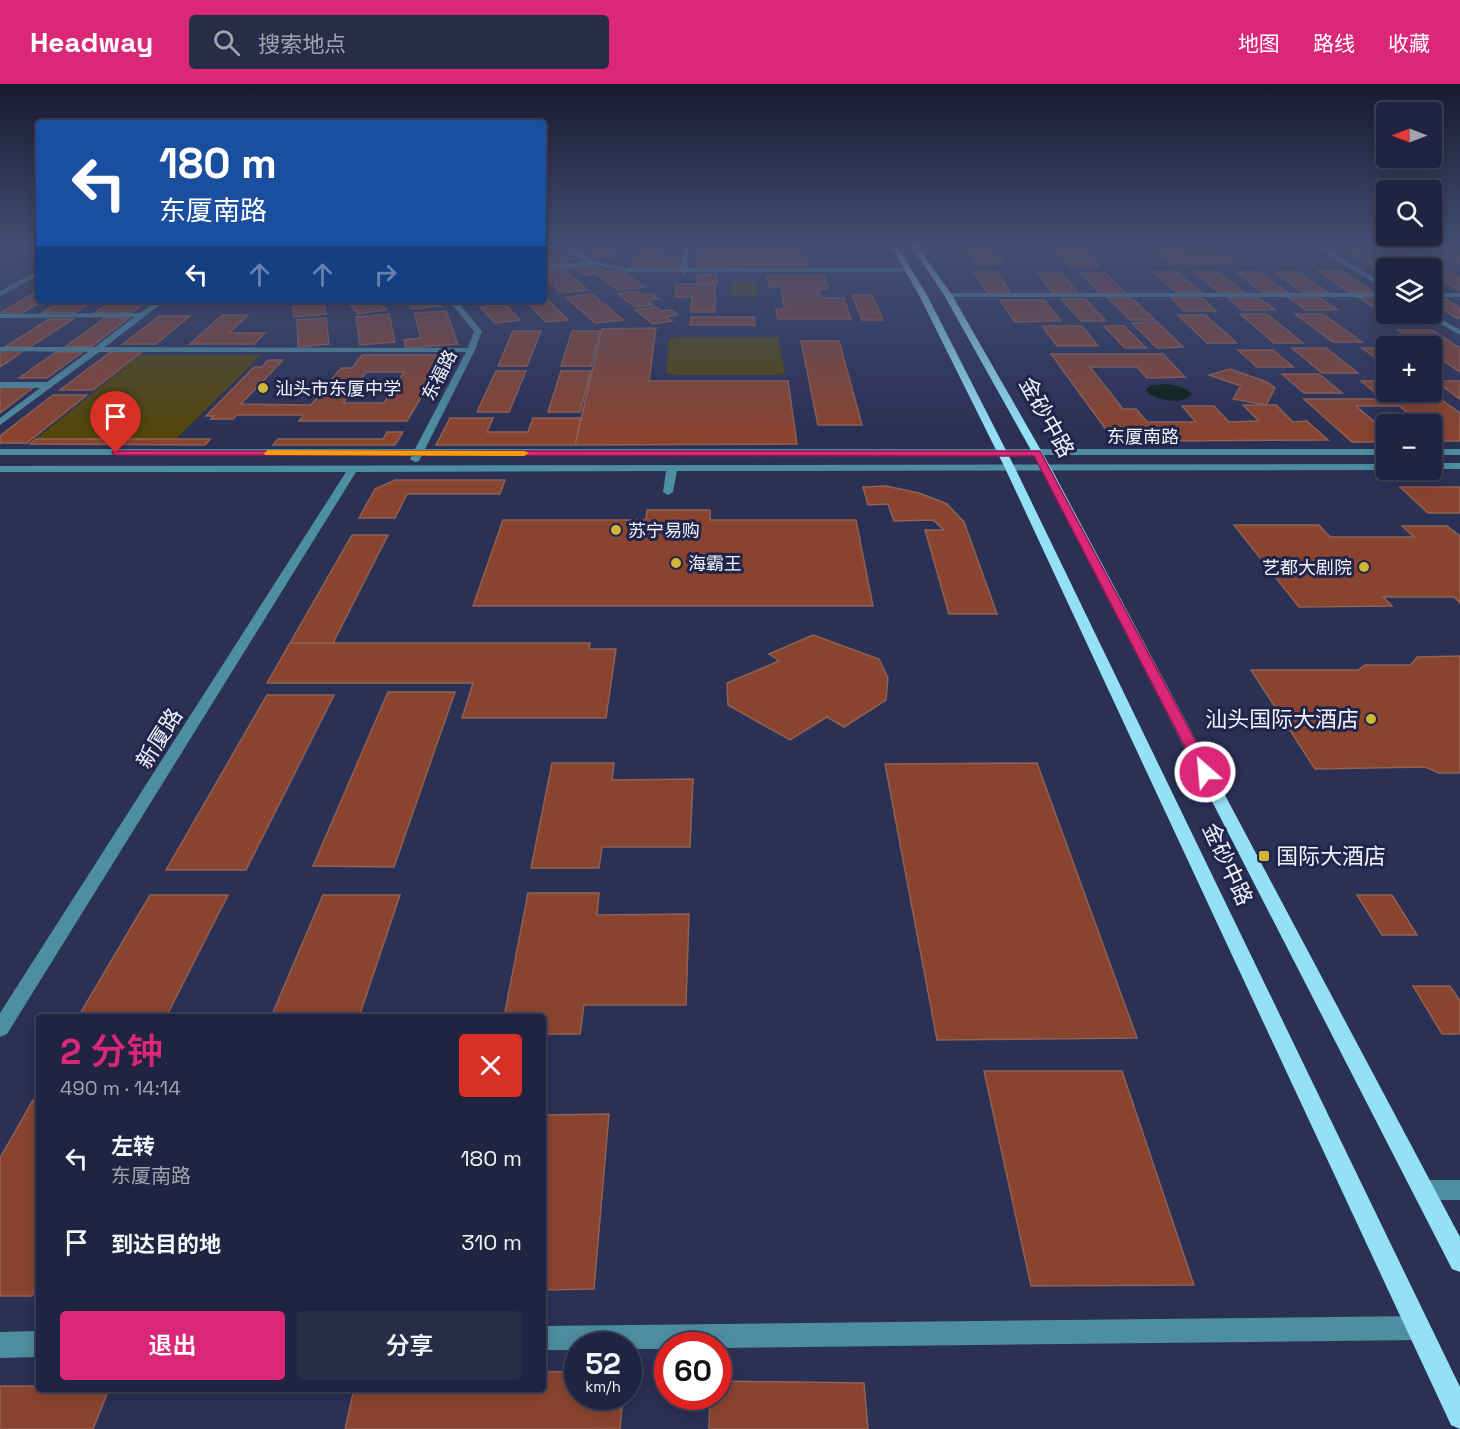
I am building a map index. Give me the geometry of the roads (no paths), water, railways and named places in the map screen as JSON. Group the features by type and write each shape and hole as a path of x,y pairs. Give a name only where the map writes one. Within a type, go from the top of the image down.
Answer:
{"main road":[{"name":"金砂中路","path":"927,306 1010,468 1460,1416"},
{"name":"金砂中路","path":"954,306 1046,468 1460,1261"}],"street":[{"path":"0,422 154,306"},
{"name":"东福路","path":"409,469 471,350 478,331 457,306"},
{"path":"0,316 141,315"},
{"path":"1442,322 1460,333"},
{"path":"0,349 471,350"},
{"path":"0,386 49,385"},
{"name":"东厦南路","path":"0,452 1376,452"},
{"path":"1442,452 1460,452"},
{"path":"1442,466 1460,466"},
{"name":"东厦南路","path":"0,470 1376,467"},
{"path":"668,492 672,468"},
{"name":"新厦路","path":"0,1029 353,469"},
{"path":"1423,1190 1460,1190"},
{"path":"546,1338 1418,1328"},
{"path":"0,1344 36,1344"}],"place":[{"name":"汕头市东厦中学","path":"263,388"},
{"name":"苏宁易购","path":"616,530"},
{"name":"海霸王","path":"676,563"},
{"name":"艺都大剧院","path":"1364,567"},
{"name":"汕头国际大酒店","path":"1371,719"},
{"name":"国际大酒店","path":"1264,856"}]}
